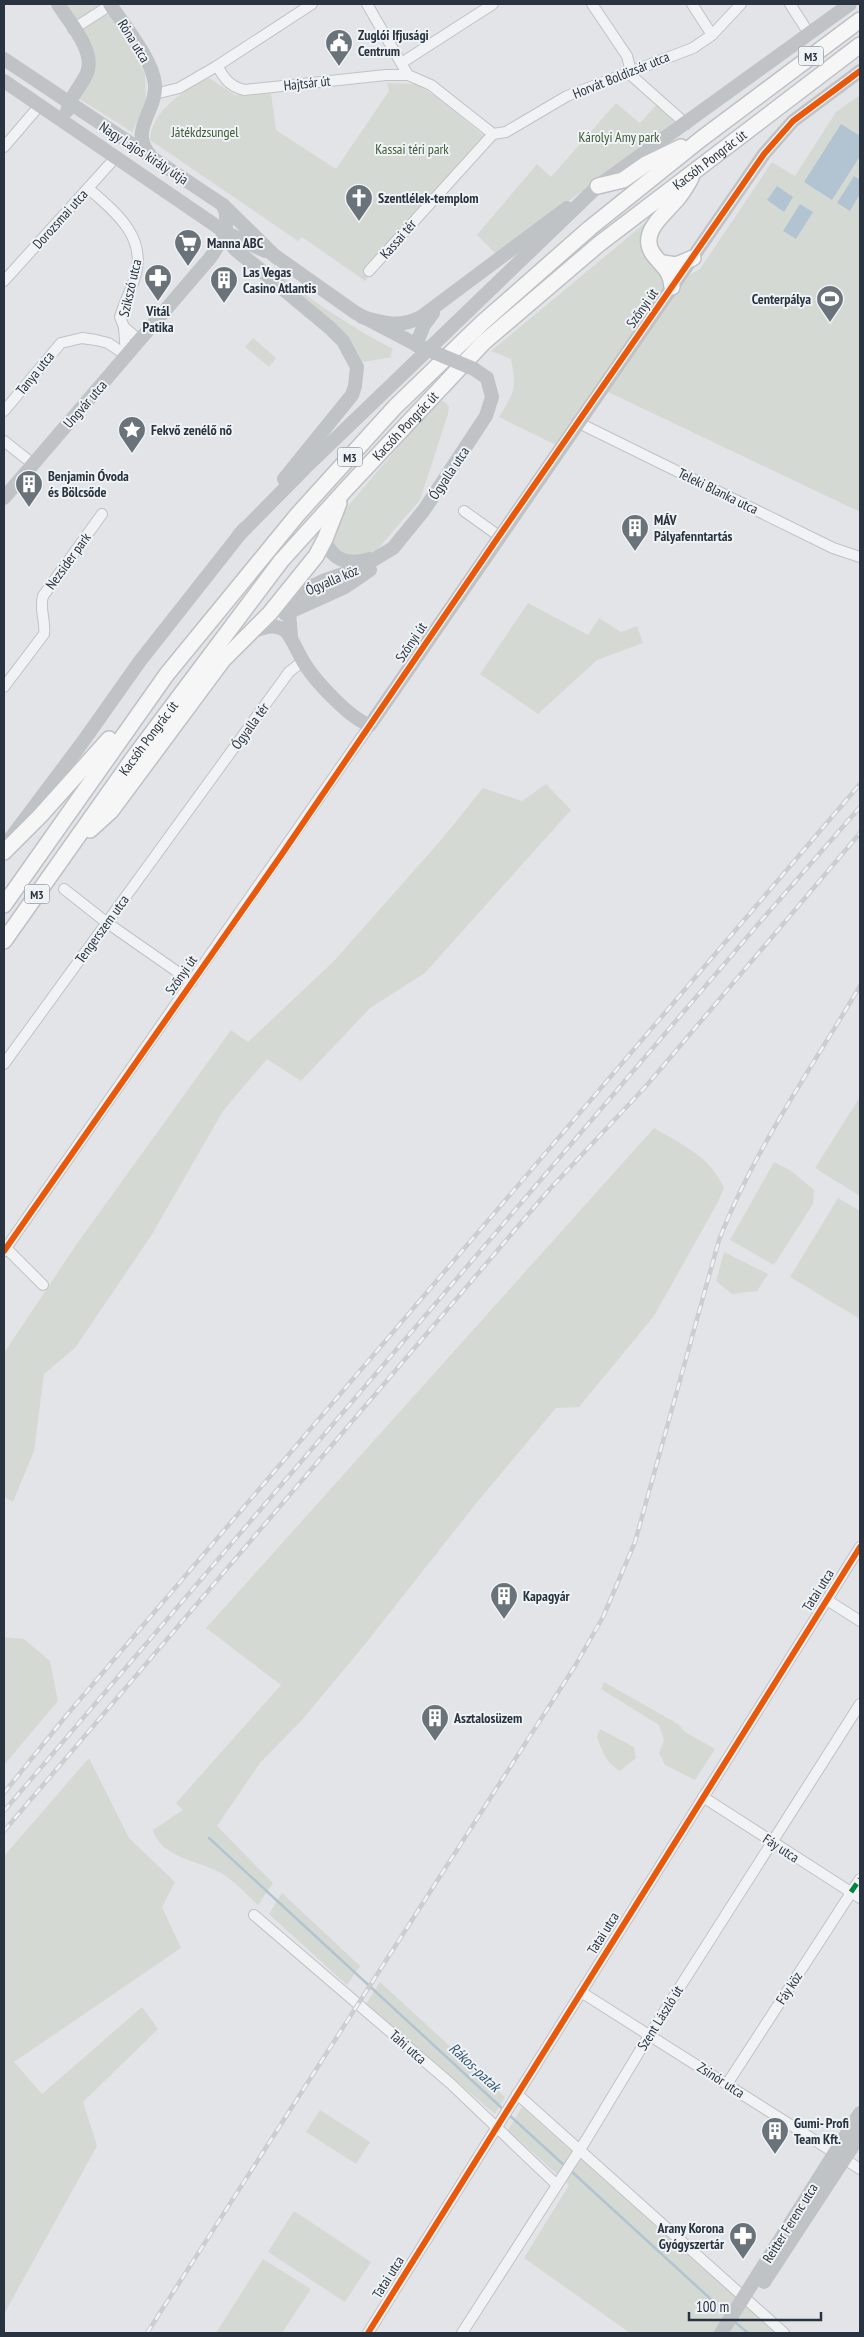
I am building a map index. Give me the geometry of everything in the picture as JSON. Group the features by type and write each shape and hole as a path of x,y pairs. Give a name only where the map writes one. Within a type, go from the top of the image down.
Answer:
{"main road":[{"name":"Kacsóh Pongrác út","path":"4,905 142,707 298,514 395,407 482,323 590,228 701,139 860,20"},
{"name":"Kacsóh Pongrác út","path":"4,941 134,757 281,561 483,343 598,244 860,45"},
{"path":"598,186 623,180 657,158 701,139"},
{"path":"672,287 669,272 652,252 649,239 651,230 679,198 698,168"},
{"path":"663,263 676,265 693,258"},
{"path":"70,848 110,811 223,660 254,631 316,556 326,538 332,518 347,488"},
{"path":"4,852 40,816 114,733 142,707"}],"street":[{"path":"58,4 86,52 89,65 85,76 66,99 67,115 71,126"},
{"path":"73,29 111,4"},
{"name":"Róna utca","path":"111,4 148,63 155,87"},
{"path":"152,157 142,144 140,136 155,87 179,88 217,66 312,4"},
{"path":"367,4 408,75 431,85 493,134"},
{"path":"402,62 494,4"},
{"path":"592,4 626,56 632,76 686,124"},
{"path":"692,4 712,35"},
{"name":"Horvát Boldizsár utca","path":"493,134 506,132 567,96 693,48 712,35 741,4"},
{"path":"790,4 808,32"},
{"path":"362,317 384,323 403,324 421,317 598,186 686,124 808,32 850,4"},
{"name":"Nagy Lajos király útja","path":"4,59 223,205 277,258 332,299 418,346 474,369 487,378"},
{"name":"Hajtsár út","path":"217,66 231,86 244,90 386,75 408,75"},
{"name":"Szőnyi út","path":"4,1249 192,982 577,422 764,154 781,134 806,110 860,71"},
{"name":"Nagy Lajos király útja","path":"4,82 225,232 277,258"},
{"path":"4,147 40,105"},
{"name":"Kassai tér","path":"369,271 493,134"},
{"name":"Dorozsmai utca","path":"4,281 116,157"},
{"path":"239,535 306,467 598,186"},
{"name":"Szikszó utca","path":"88,188 124,222 132,233 139,260 136,276 120,316 124,327 139,340"},
{"path":"4,848 140,661 352,395 358,376 357,367 343,341 236,250 228,240 225,232 227,218 223,205"},
{"name":"Ungvár utca","path":"4,498 210,258 225,232"},
{"path":"418,346 424,325 442,303"},
{"path":"124,327 126,355"},
{"name":"Tanya utca","path":"4,412 61,343 82,338 96,340 108,343 126,355"},
{"name":"Ógyalla utca","path":"387,551 424,510 486,416 492,398 487,378"},
{"name":"Teleki Blanka utca","path":"577,422 833,548 860,557"},
{"path":"4,441 33,464"},
{"path":"464,511 499,536"},
{"name":"Nezsider park","path":"4,687 44,634 45,626 40,604 42,596 102,514"},
{"path":"326,538 331,553 344,561 360,562 387,551"},
{"name":"Ógyalla köz","path":"254,631 289,611 311,603 358,579 387,551"},
{"name":"Ógyalla köz","path":"370,725 360,721 322,687 302,659 291,637 289,611 303,590 360,568 387,551"},
{"name":"Ógyalla köz","path":"302,659 296,628 301,614 311,603"},
{"path":"254,631 275,626 286,631 291,637"},
{"name":"Ógyalla tér","path":"200,794 289,672 302,659"},
{"name":"Tengerszem utca","path":"4,1064 200,794"},
{"path":"64,889 106,922 192,982"},
{"path":"4,1249 43,1285"},
{"name":"Tatai utca","path":"368,2333 860,1547"},
{"path":"828,1600 860,1621"},
{"name":"Szent László út","path":"462,2333 578,2154 650,2034 860,1704"},
{"name":"Fáy utca","path":"703,1798 856,1895"},
{"name":"Fáy köz","path":"727,2084 856,1895 860,1879"},
{"name":"Tahi utca","path":"254,1915 497,2126 557,2185"},
{"name":"Zsinór utca","path":"581,1992 860,2169"},
{"path":"514,2098 745,2304 784,2333"},
{"name":"Reitter Ferenc utca","path":"721,2333 745,2304 839,2156 860,2113"},
{"name":"Reitter Ferenc utca","path":"839,2156 860,2135"},
{"name":"Reitter Ferenc utca","path":"732,2333 745,2304"}],"green space":[{"path":"62,4 110,4 145,74 146,101 132,132 78,98 91,75"},
{"path":"209,78 235,95 271,93 276,130 336,169 389,91 387,83 417,84 435,96 488,139 430,203 365,281 302,237 298,241 150,140 156,119 163,110 180,95"},
{"path":"860,95 860,512 608,392 556,445 499,417 511,395 514,377 511,359 491,351 662,209 649,227 666,288 700,269 772,162 795,176 836,112"},
{"name":"Károlyi Amy park","path":"616,103 640,123 656,105 678,124 495,253 477,235 537,164 551,177"},
{"path":"244,248 324,308 393,349 390,356 394,357 362,362 354,346 346,336"},
{"path":"253,338 276,358 269,367 245,347"},
{"path":"444,401 449,407 448,414 420,500 377,550 368,555 346,558 330,545 333,524 436,402"},
{"path":"528,603 588,635 599,618 621,632 637,626 643,643 597,660 538,714 480,674"},
{"path":"546,784 571,810 425,973 370,1008 301,1081 267,1059 223,1111 151,1236 75,1348 44,1374 34,1451 13,1502 4,1497 4,1353 76,1245 231,1030 248,1042 334,961 441,840 483,788 522,801"},
{"path":"860,1097 860,1196 815,1168"},
{"path":"654,1128 694,1152 711,1168 724,1188 718,1202 654,1316 579,1407 556,1408 474,1506 362,1648 302,1720 260,1763 217,1826 273,1883 258,1905 224,1875 171,1852 157,1839 153,1830 183,1810 176,1803 281,1685 206,1628"},
{"path":"774,1162 790,1170 814,1190 813,1204 774,1265 730,1240"},
{"path":"838,1198 860,1211 860,1319 790,1277"},
{"path":"724,1252 768,1274 757,1291 732,1294 716,1281"},
{"path":"4,1637 24,1639 50,1661 58,1701 4,1765"},
{"path":"604,1682 678,1724 685,1732 715,1749 695,1780 665,1765 659,1753 664,1740 659,1725 601,1689"},
{"path":"600,1729 634,1747 636,1758 620,1771 608,1761 603,1752 597,1737"},
{"path":"89,1758 129,1838 175,1882 162,1907 181,1948 14,2062 42,2094 142,2007 158,2029 83,2102 97,2146 4,2314 4,1856"},
{"path":"282,1893 360,1966 347,1985 269,1914"},
{"path":"380,1982 505,2097 495,2114 366,2004"},
{"path":"522,2107 776,2333 728,2333 718,2325 713,2333 630,2333 524,2258 569,2185 508,2130"},
{"path":"320,2110 370,2142 356,2164 306,2132"},
{"path":"294,2211 371,2262 345,2302 268,2252"},
{"path":"263,2259 311,2289 282,2333 216,2333"}],"water":[{"path":"841,124 860,136 860,156 832,200 804,182"},
{"path":"854,176 860,180 860,194 850,211 837,203"},
{"path":"777,186 793,197 784,212 767,200"},
{"path":"800,204 813,212 796,239 783,231"}],"waterway":[{"name":"Rákos-patak","path":"209,1838 504,2110"},
{"name":"Rákos-patak","path":"508,2114 565,2166"},
{"name":"Rákos-patak","path":"571,2171 727,2314"},
{"name":"Rákos-patak","path":"735,2322 748,2333"}],"railway":[{"path":"4,1793 65,1717 860,784"},
{"path":"4,1811 860,807"},
{"path":"4,1831 548,1191 647,1085 860,833"},
{"path":"147,2333 575,1666 603,1617 635,1542 719,1240 733,1207 766,1142 860,986"}],"marked path":[{"path":"851,1892 860,1879"}],"cycle path":[{"path":"4,1251 282,854 499,536 764,154 793,121 860,71"},
{"path":"368,2333 860,1547"}],"place":[{"name":"Zuglói Ifjusági Centrum","path":"339,67"},
{"name":"Szentlélek-templom","path":"359,222"},
{"name":"Manna ABC","path":"188,267"},
{"name":"Vitál Patika","path":"158,302"},
{"name":"Las Vegas Casino Atlantis","path":"224,304"},
{"name":"Centerpálya","path":"830,323"},
{"name":"Fekvő zenélő nő","path":"132,454"},
{"name":"Benjamin Óvoda és Bölcsőde","path":"29,508"},
{"name":"MÁV Pályafenntartás","path":"635,552"},
{"name":"Kapagyár","path":"504,1620"},
{"name":"Asztalosüzem","path":"435,1742"},
{"name":"Gumi- Profi Team Kft.","path":"775,2155"},
{"name":"Arany Korona Gyógyszertár","path":"743,2260"}],"park label":[{"name":"Játékdzsungel","path":"205,132"},
{"name":"Kassai téri park","path":"412,149"}]}
